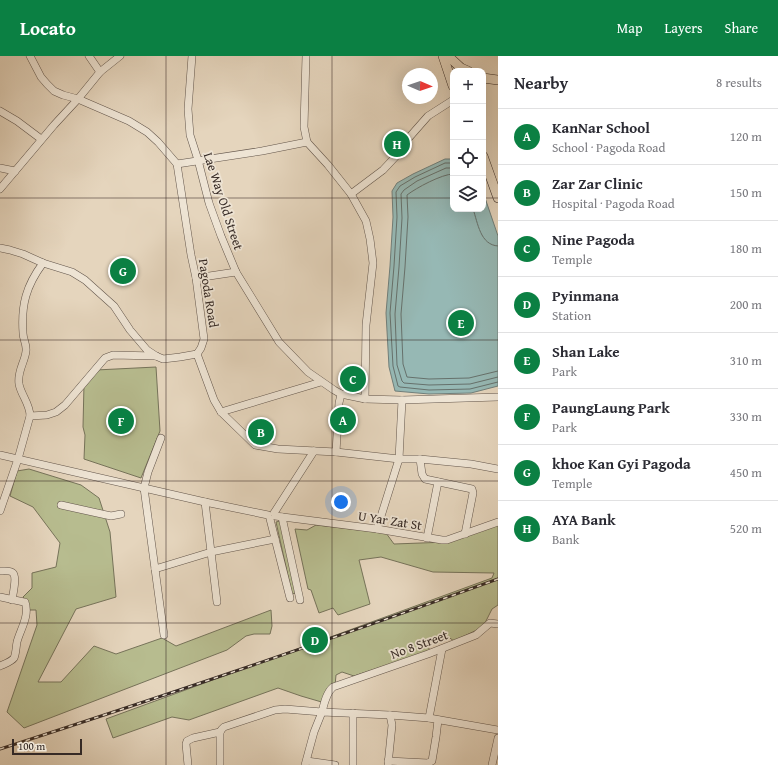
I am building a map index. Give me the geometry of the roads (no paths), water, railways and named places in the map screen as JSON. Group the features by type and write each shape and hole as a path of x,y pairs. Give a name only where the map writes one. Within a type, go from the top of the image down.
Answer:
{"main road":[{"path":"443,56 450,77"},
{"path":"448,56 461,68"},
{"path":"486,164 498,198"}],"street":[{"path":"30,56 41,77 54,91 129,120 158,142 177,164 262,151 307,142"},
{"path":"89,56 100,72"},
{"path":"0,189 41,139 78,99 100,72 120,56"},
{"name":"Lae Way Old Street","path":"192,56 188,122 190,135 209,203 236,272 279,342 308,372 341,394 365,399 402,400 498,397"},
{"path":"306,56 304,127 307,142 351,194 366,221 370,239 373,263 366,325 365,399"},
{"path":"351,194 383,170 398,154 406,141 428,116 450,102"},
{"path":"0,111 17,121 41,139"},
{"name":"Pagoda Road","path":"177,164 196,278 204,339 197,354"},
{"path":"0,168 15,171"},
{"path":"0,248 23,254 42,263 72,272 85,280 114,306 130,330 147,350 156,356 163,359 197,354 214,400 221,412 255,445 267,448 336,452 399,459 420,459 471,464 498,469"},
{"path":"0,510 18,459 30,416 30,409 19,383 19,375 26,351 23,335 24,307 26,292 42,263"},
{"path":"196,278 236,272"},
{"path":"30,416 47,415 56,412 65,405 105,358 113,355 156,356"},
{"path":"221,412 321,382"},
{"path":"336,452 339,403 341,394"},
{"path":"377,529 399,459 402,400"},
{"path":"161,438 148,472 144,488 164,635"},
{"path":"290,598 275,539 274,516 314,451"},
{"name":"U Yar Zat St","path":"0,455 205,502 274,516 377,529 427,538 442,540 465,534 498,522"},
{"path":"420,459 424,478 471,489 473,491 465,534"},
{"path":"427,538 438,482"},
{"path":"205,502 217,602"},
{"path":"61,505 111,516 121,514"},
{"path":"274,516 300,600"},
{"path":"155,569 211,552 275,539"},
{"path":"0,571 14,574 12,600"},
{"path":"0,597 25,602 26,606 22,629 16,644 15,656 0,666"},
{"name":"No 8 Street","path":"306,763 314,732 330,689 345,682 442,649 476,635 490,623 498,624"},
{"path":"429,718 442,649"},
{"path":"220,765 220,732 224,727 274,710 285,709 429,718 498,730"},
{"path":"353,713 353,765"},
{"path":"390,715 392,725 388,763 428,763 432,761 438,720"},
{"path":"188,765 187,741 193,738 220,732"},
{"path":"495,761 498,738"},
{"path":"306,763 335,765"}],"water":[{"path":"445,159 450,159 450,212 486,212 486,201 498,236 498,386 471,393 429,394 395,391 389,367 386,313 393,217 392,191 397,183"}],"railway":[{"path":"0,749 250,666 498,579"}],"place":[{"name":"AYA Bank","path":"397,144"},
{"name":"khoe Kan Gyi Pagoda","path":"123,271"},
{"name":"Shan Lake","path":"461,323"},
{"name":"Nine Pagoda","path":"353,379"},
{"name":"KanNar School","path":"343,420"},
{"name":"PaungLaung Park","path":"121,421"},
{"name":"Zar Zar Clinic","path":"261,432"},
{"name":"Pyinmana","path":"315,640"}]}
